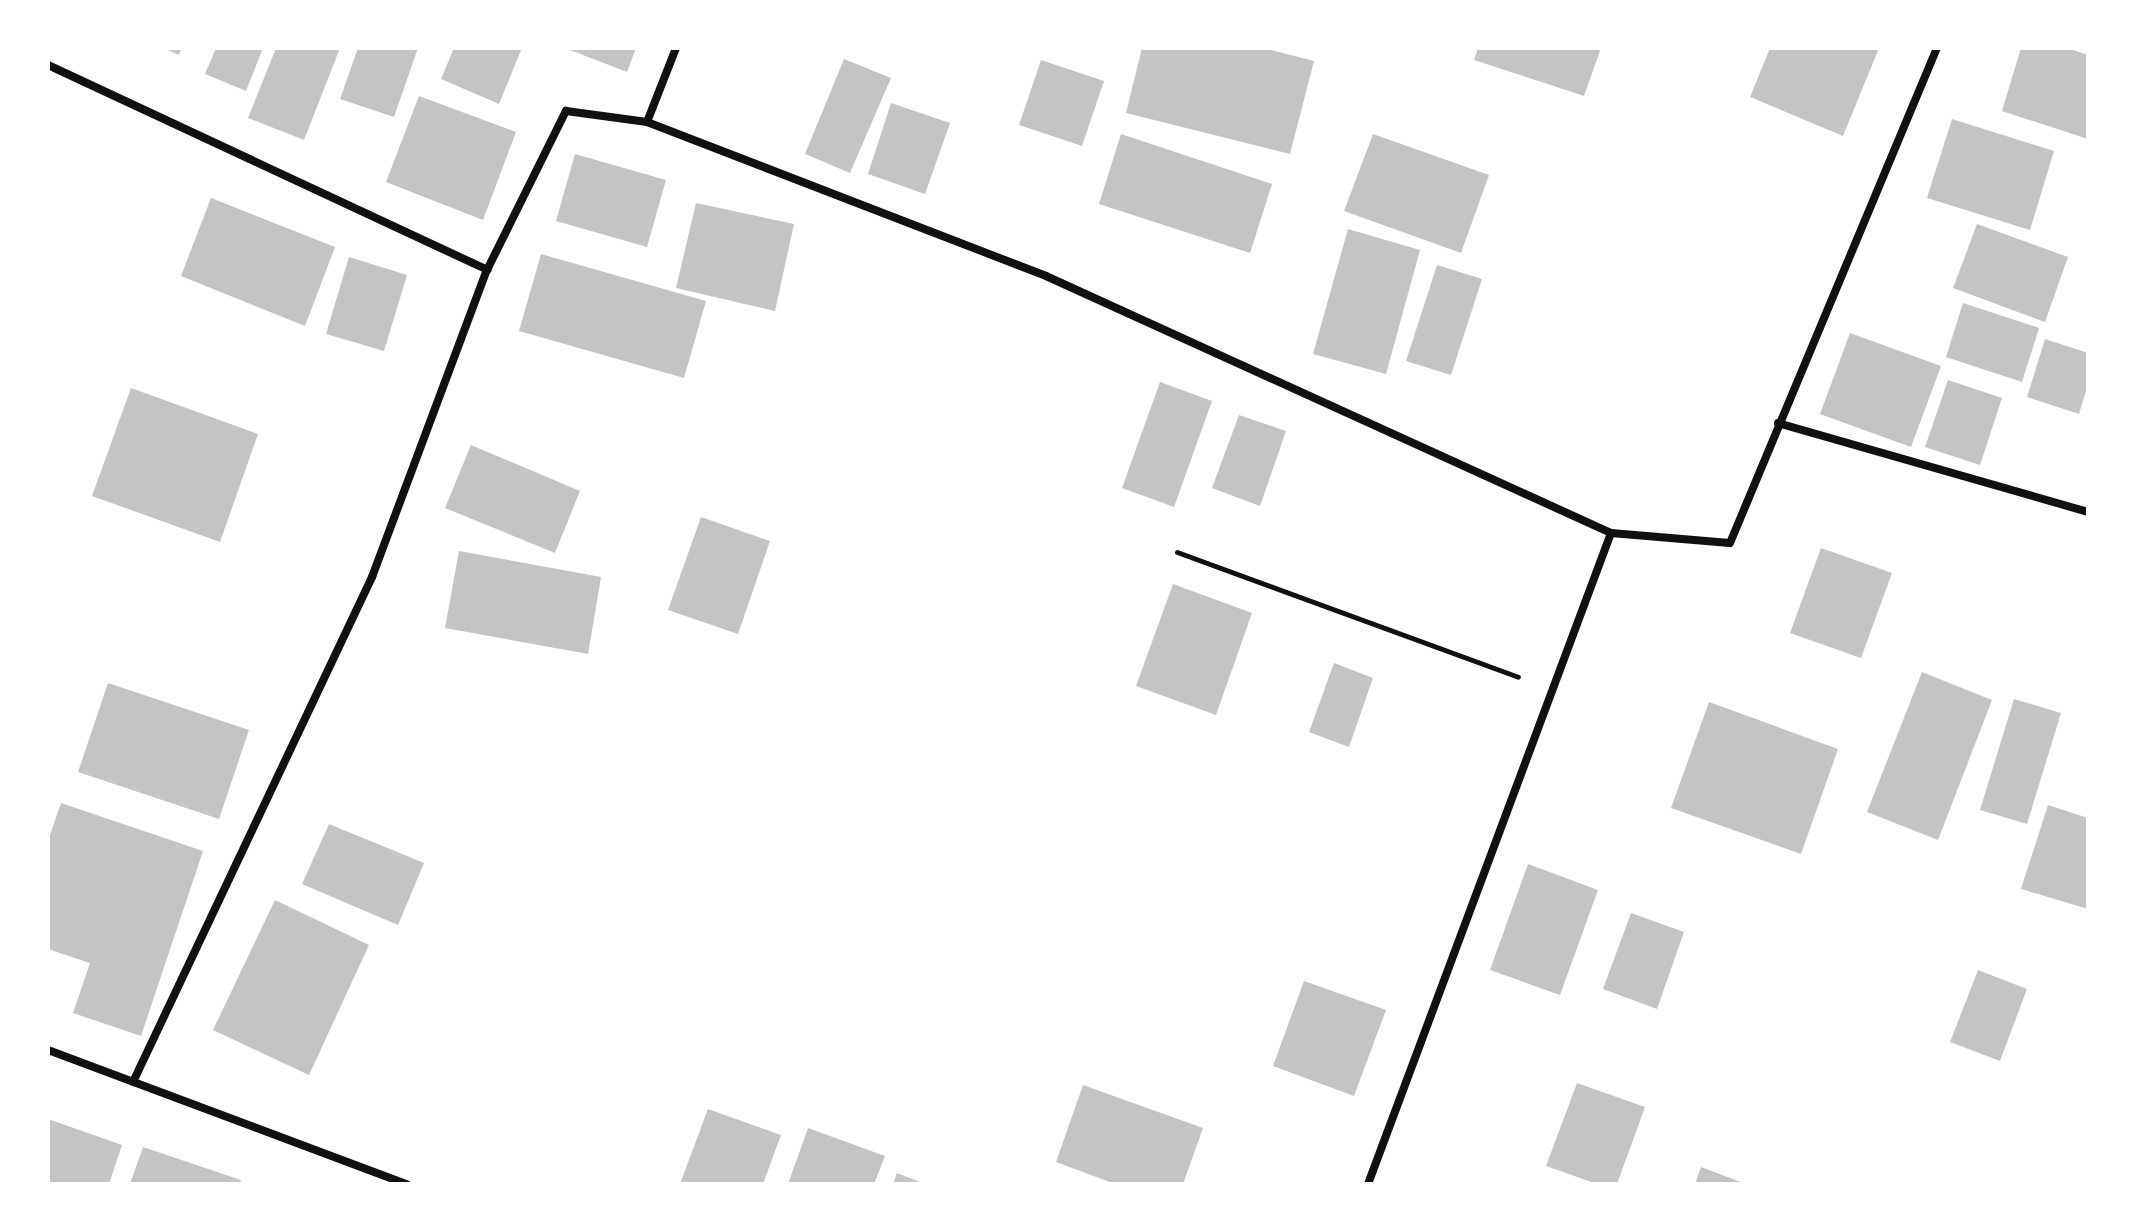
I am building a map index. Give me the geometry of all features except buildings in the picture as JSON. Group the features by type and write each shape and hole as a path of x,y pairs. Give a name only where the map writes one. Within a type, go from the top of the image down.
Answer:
{"street":[{"path":"647,122 676,48"},
{"path":"133,1082 372,577 487,270 566,111 647,122 1046,276 1611,533 1730,543 1937,48"},
{"path":"48,65 487,270"},
{"path":"1778,423 2088,512"},
{"path":"1368,1184 1611,533"},
{"path":"48,1050 407,1184"}],"path":[{"path":"1177,552 1553,689"}]}
